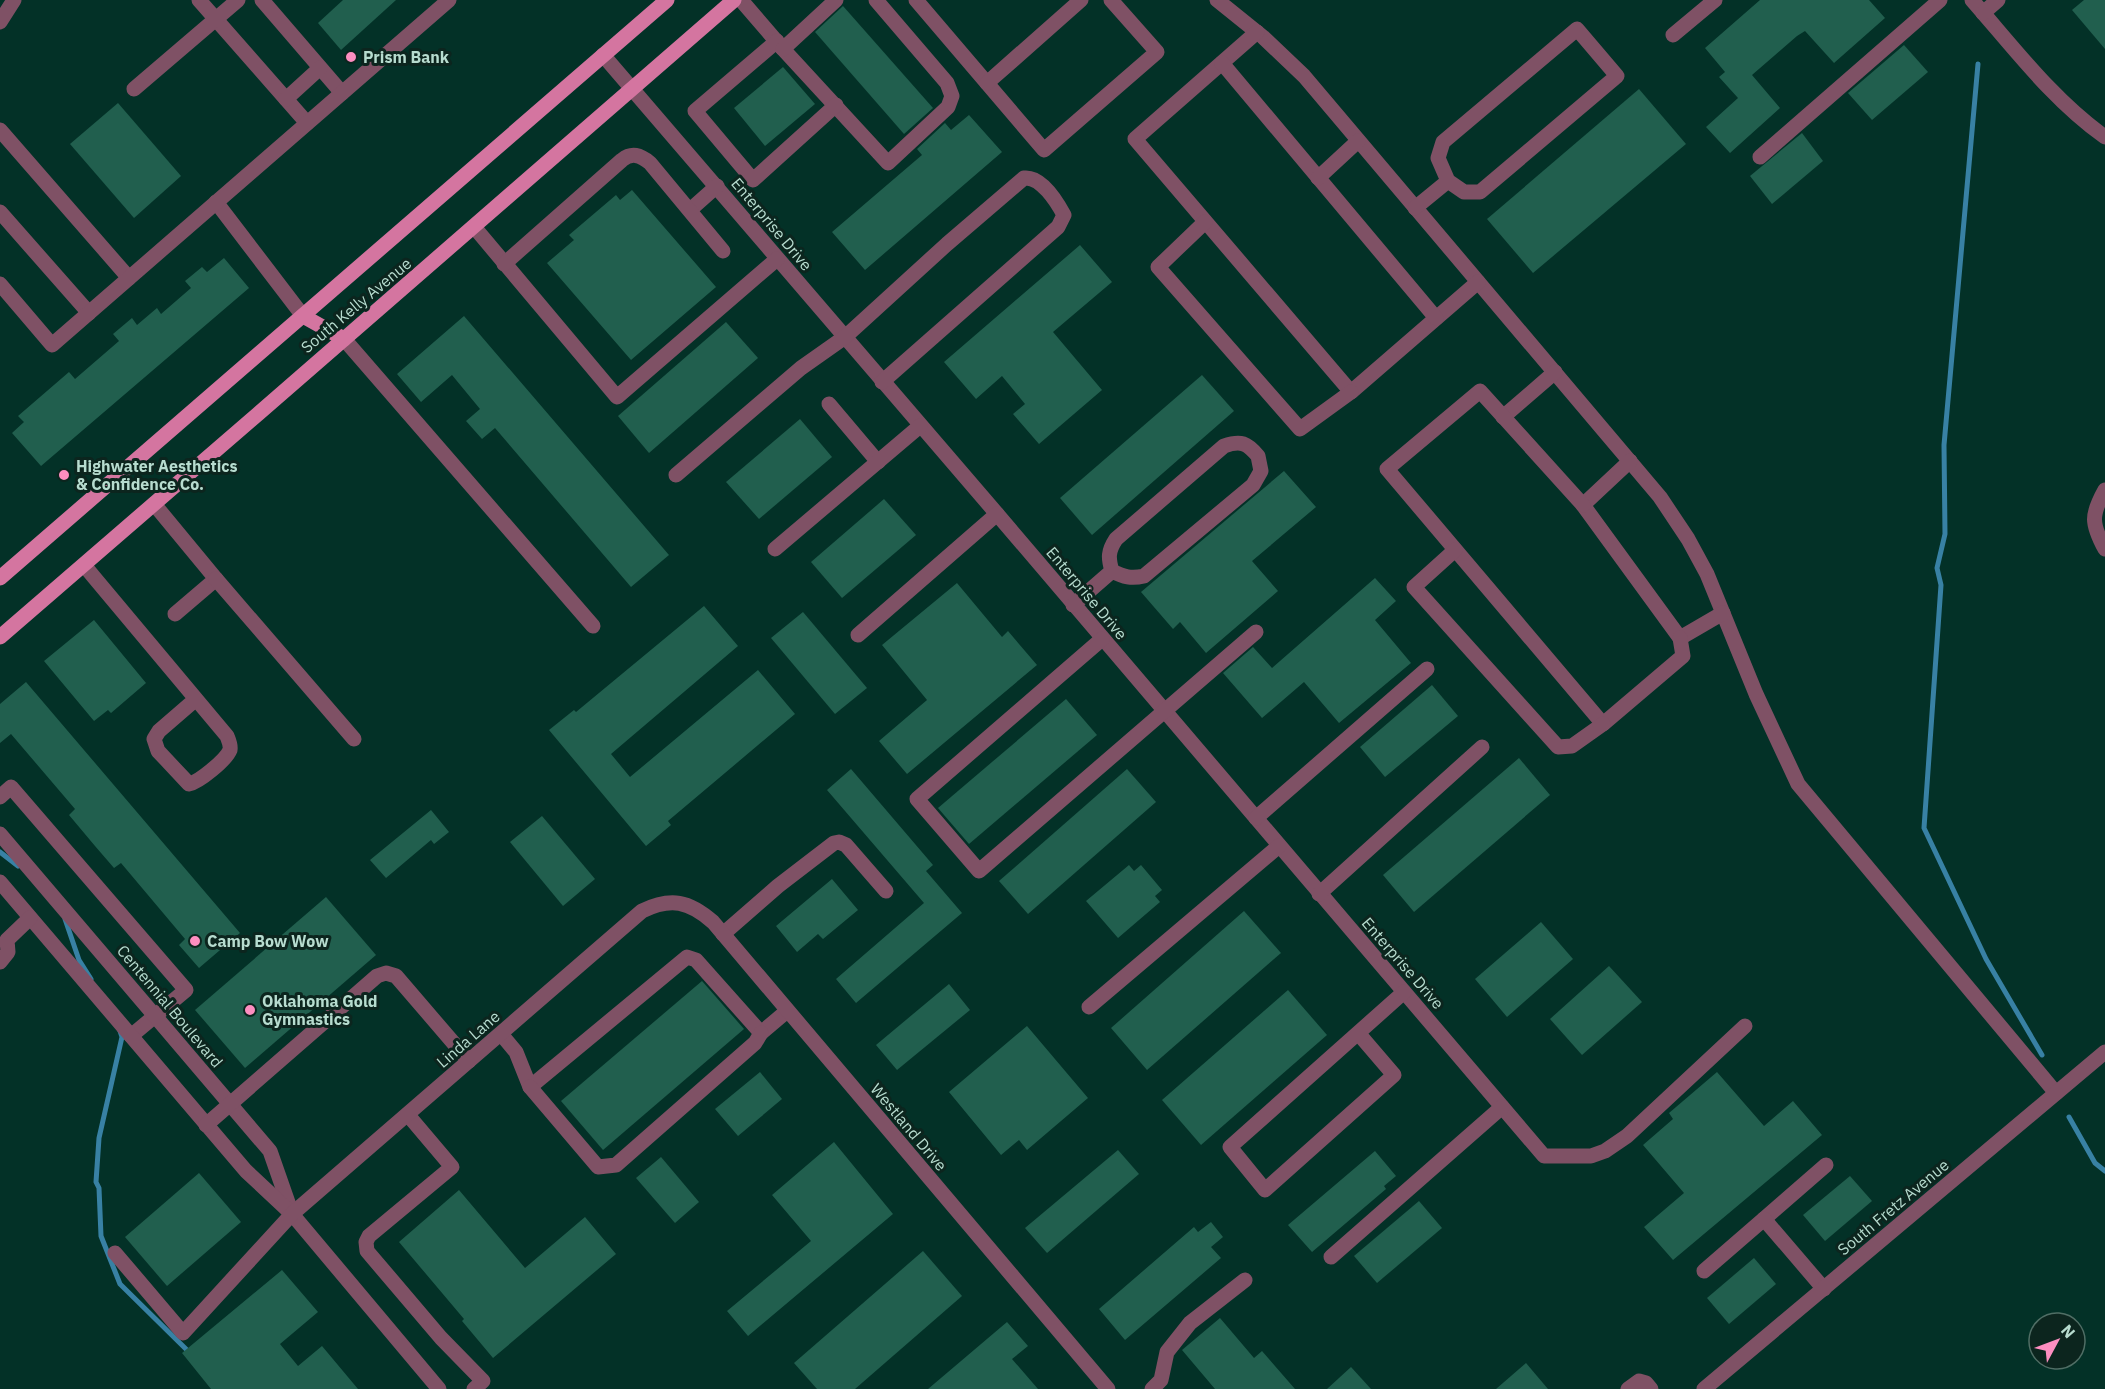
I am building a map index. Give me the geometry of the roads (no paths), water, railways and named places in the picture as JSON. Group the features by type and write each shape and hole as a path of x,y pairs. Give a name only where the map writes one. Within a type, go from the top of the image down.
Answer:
{"main road":[{"name":"South Kelly Avenue","path":"0,578 667,0"},
{"name":"South Kelly Avenue","path":"0,637 734,0"},
{"path":"303,316 344,339"}],"street":[{"path":"0,22 14,0"},
{"path":"199,0 307,123"},
{"path":"134,89 238,0"},
{"path":"262,0 342,93"},
{"path":"0,284 52,345 449,0"},
{"path":"741,0 888,163 948,107 952,96 947,83 876,0"},
{"path":"836,0 694,111 753,180 836,105"},
{"path":"987,83 1081,0"},
{"path":"924,3 1044,150 1157,52 1112,0"},
{"path":"1217,0 1257,32 1304,76 1660,497 1688,539 1707,574 1798,784 2056,1093"},
{"path":"1673,35 1715,0"},
{"path":"1760,157 1940,0"},
{"path":"1972,0 2053,93 2082,120 2105,137"},
{"path":"1983,13 1998,0"},
{"path":"1577,29 1617,76 1480,192 1464,192 1448,180 1438,158 1443,142 1577,29"},
{"path":"1257,32 1135,139 1351,392"},
{"name":"Enterprise Drive","path":"603,55 1544,1156 1591,1156 1605,1151 1627,1136 1745,1026"},
{"path":"1221,63 1436,318"},
{"path":"286,99 320,68"},
{"path":"0,130 129,278"},
{"path":"1318,178 1358,141"},
{"path":"504,264 622,160 632,154 650,163 723,251"},
{"path":"676,475 801,368 844,337 1024,178 1030,177 1039,182 1064,215 1058,227 882,382"},
{"path":"1415,208 1448,180"},
{"path":"690,210 717,186"},
{"path":"216,202 303,316"},
{"path":"0,212 89,313"},
{"path":"1205,222 1158,267 1300,429 1351,392 1478,282"},
{"path":"474,228 617,397 777,259"},
{"path":"344,339 593,626"},
{"path":"1503,417 1555,372"},
{"path":"1455,550 1414,587 1558,747 1572,746 1603,724 1683,656 1680,638 1583,505 1480,390 1387,470 1603,724"},
{"path":"829,404 878,462"},
{"path":"775,549 921,426"},
{"path":"1234,442 1244,443 1258,456 1261,471 1253,485 1144,576 1123,577 1112,571 1108,559 1110,549 1116,539 1224,446 1234,442"},
{"path":"1583,505 1630,461"},
{"path":"2105,490 2095,509 2096,531 2105,549"},
{"path":"154,504 354,739"},
{"path":"858,635 997,514"},
{"path":"84,565 227,736 230,750 201,779 189,784 158,751 154,739 159,731 196,699"},
{"path":"1073,605 1112,571"},
{"path":"174,614 216,579"},
{"path":"1680,638 1723,613"},
{"path":"1102,639 917,799 978,871 1256,633"},
{"path":"1256,818 1427,669"},
{"path":"1319,894 1482,747"},
{"path":"0,797 11,787 186,990 131,1036"},
{"name":"Centennial Boulevard","path":"0,834 270,1151 292,1214"},
{"path":"723,934 778,886 834,843 839,842 846,845 886,891"},
{"path":"1089,1007 1279,846"},
{"name":"Centennial Boulevard","path":"0,882 246,1171 292,1214 439,1389"},
{"name":"Westland Drive","path":"674,902 689,905 701,911 723,934 1108,1389"},
{"name":"Linda Lane","path":"115,1253 183,1333 292,1214 642,911 657,904 674,902"},
{"path":"0,962 9,952 3,936 30,918"},
{"path":"530,1087 687,957 696,960 761,1034"},
{"path":"206,1125 377,976 386,973 396,976 469,1061"},
{"path":"1358,1033 1394,1075 1265,1190 1230,1147 1404,992"},
{"path":"501,1034 516,1052 530,1087 598,1167 616,1165 788,1011"},
{"name":"South Fretz Avenue","path":"1704,1389 2105,1052"},
{"path":"1331,1257 1502,1107"},
{"path":"408,1115 452,1167 369,1236 366,1242 367,1251 441,1338 483,1381 474,1389"},
{"path":"1704,1271 1826,1165"},
{"path":"1764,1219 1824,1289"},
{"path":"1152,1389 1161,1380 1167,1352 1190,1323 1245,1280"},
{"path":"1628,1389 1639,1381 1646,1383 1651,1389"}],"waterway":[{"path":"1978,64 1944,445 1945,534 1937,568 1941,585 1924,828 1986,959 2042,1055"},
{"path":"0,852 18,866"},
{"path":"65,919 79,960 91,979"},
{"path":"120,1031 122,1037 99,1138 96,1182 99,1188 101,1236 120,1284 191,1354"},
{"path":"2069,1117 2095,1163 2105,1171"}],"place":[{"name":"Prism Bank","path":"351,57"},
{"name":"Highwater Aesthetics & Confidence Co.","path":"64,475"},
{"name":"Camp Bow Wow","path":"195,941"},
{"name":"Oklahoma Gold Gymnastics","path":"250,1010"}]}
